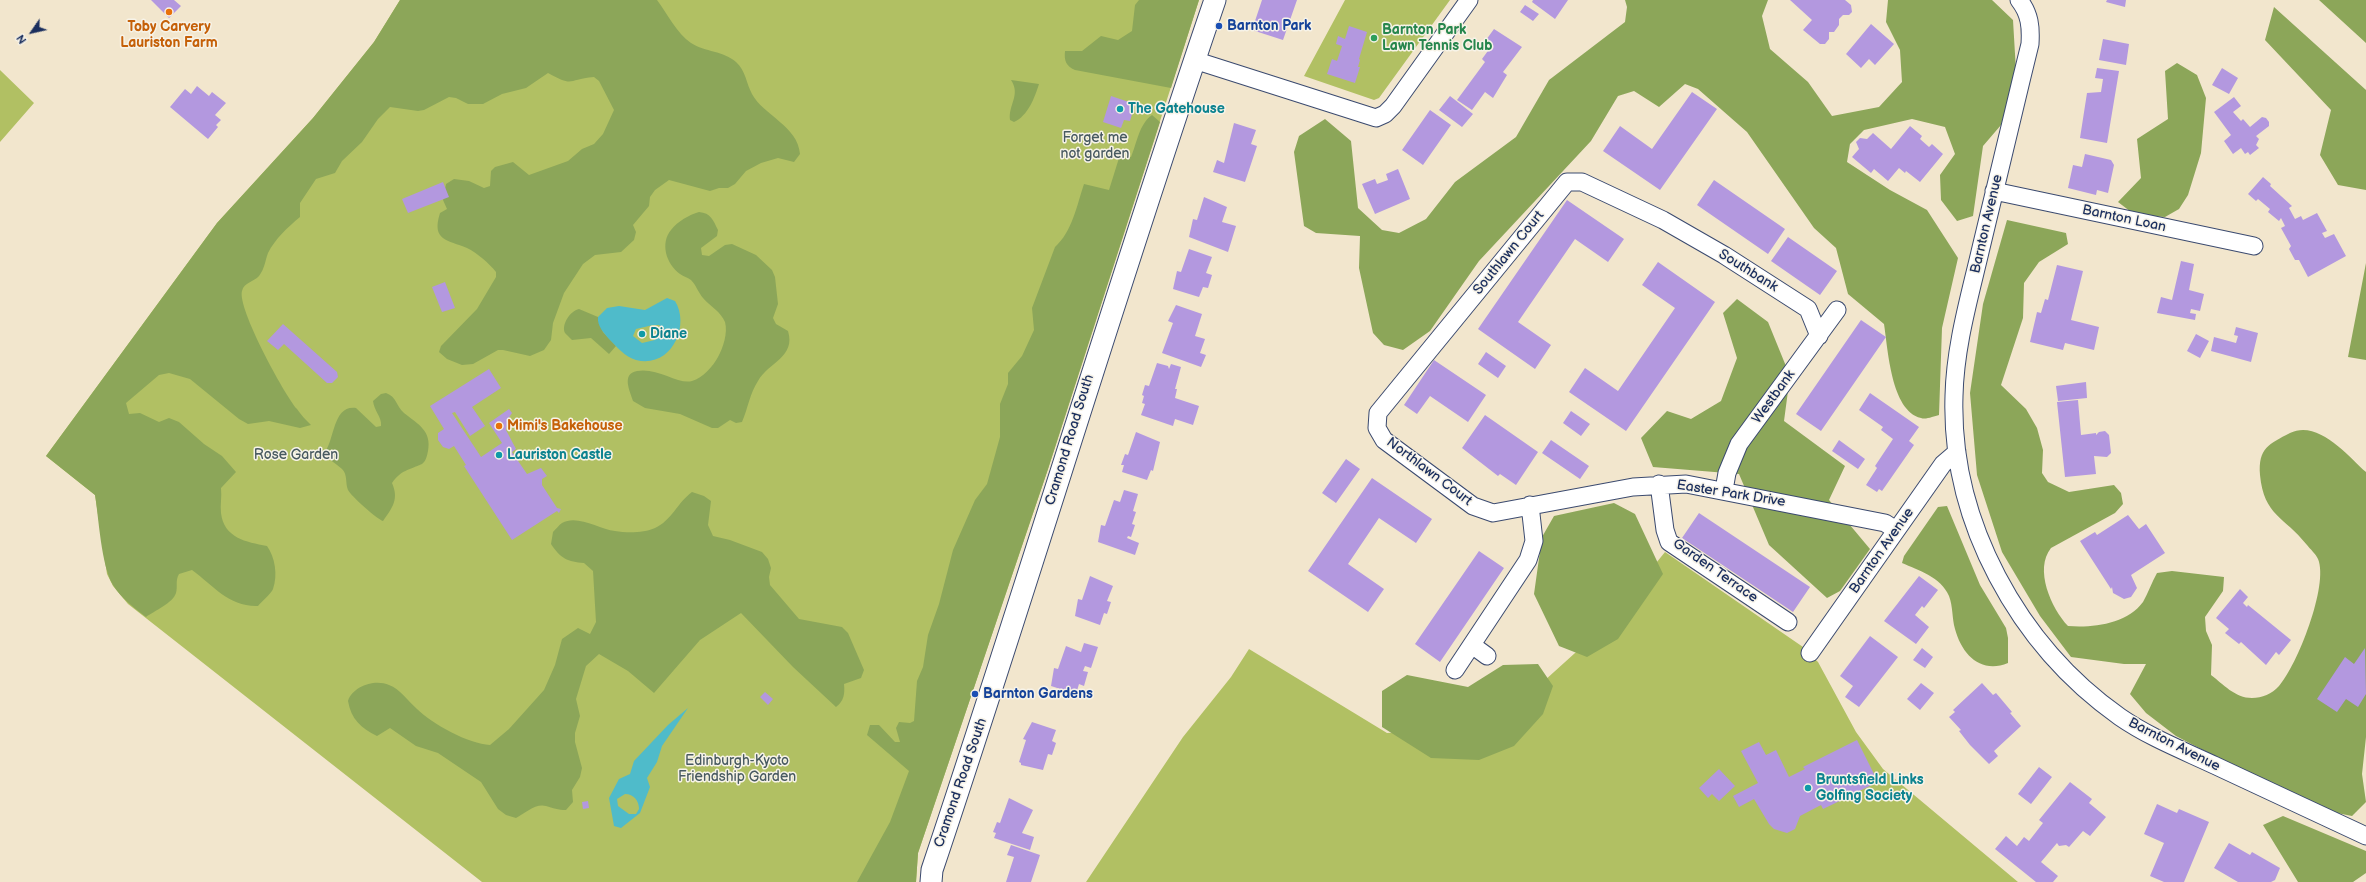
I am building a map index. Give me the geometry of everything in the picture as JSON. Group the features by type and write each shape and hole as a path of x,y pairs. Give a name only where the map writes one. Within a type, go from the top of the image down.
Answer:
{"street":[{"name":"Cramond Road South","path":"931,882 932,870 987,705 1090,378 1215,0"},
{"path":"1194,60 1376,118 1385,114 1393,106 1469,0"},
{"name":"Barnton Avenue","path":"2026,3 2031,28 2030,44 1994,191 1961,334 1957,359 1954,396 1957,452 1962,484 1973,519 2008,597 2037,638 2079,684 2121,718 2145,733 2366,836"},
{"name":"Southbank","path":"1567,182 1582,182 1663,220 1724,255 1808,309 1819,336"},
{"name":"Southlawn Court","path":"1450,324 1567,182"},
{"name":"Barnton Loan","path":"1994,191 2254,246"},
{"name":"Westbank","path":"1724,490 1728,473 1739,444 1837,310"},
{"name":"Northlawn Court","path":"1450,324 1378,413 1377,428 1384,440 1473,506 1493,513"},
{"name":"Barnton Avenue","path":"1810,653 1943,464 1957,452"},
{"name":"Garden Terrace","path":"1659,484 1665,530 1669,542 1788,622"},
{"name":"Easter Park Drive","path":"1493,513 1633,486 1686,484 1724,490 1886,523 1896,530"},
{"path":"1455,670 1528,560 1534,541 1530,506"},
{"path":"1472,646 1487,656"}],"green space":[{"path":"400,0 1199,0 1048,469 918,853 916,882 482,882 128,604 113,586 107,574 95,495 46,456 217,223 313,118 374,42"},
{"path":"400,0 657,0 677,29 691,43 731,58 736,62 744,73 752,94 764,108 787,128 798,144 800,154 794,162 778,158 761,163 746,171 735,184 728,188 719,188 710,191 669,180 655,190 650,197 649,206 633,225 636,232 634,240 621,252 595,255 583,264 564,293 553,323 551,340 544,350 530,356 498,350 473,364 462,365 447,359 439,352 441,346 477,309 496,277 496,272 475,253 467,248 448,241 440,234 438,222 440,213 447,209 443,200 446,184 454,179 469,181 484,188 490,186 491,171 495,167 513,162 529,175 568,161 582,149 594,144 603,134 614,110 599,81 594,77 567,81 548,73 526,88 502,94 483,104 468,104 456,98 449,97 424,110 418,111 390,107 378,119 362,142 342,161 335,173 316,179 300,203 300,217 286,229 274,243 268,253 264,267 259,276 247,284 242,291 242,300 263,351 282,387 300,413 311,425 300,428 269,421 248,424 239,419 190,379 169,373 159,375 126,403 129,414 140,413 159,422 169,418 179,422 204,444 222,456 236,472 221,488 221,513 226,528 237,537 251,543 267,546 272,555 275,566 275,584 273,589 258,606 239,603 230,599 192,570 179,574 174,597 146,617 120,594 113,585 109,576 103,554 95,495 46,456 217,223 313,118 374,42"},
{"path":"1139,0 1199,0 1171,88 1075,70 1068,65 1065,60 1065,51 1082,51 1101,36 1118,40 1132,31 1135,5"},
{"name":"Barnton Park Lawn Tennis Club","path":"1345,0 1450,0 1379,98 1374,100 1304,76"},
{"path":"1625,0 1768,0 1762,16 1770,49 1808,82 1832,116 1879,107 1902,82 1900,50 1886,22 1888,0 1992,0 2013,20 2016,71 2001,125 1983,146 1973,216 1957,221 1941,200 1940,175 1955,154 1945,127 1912,119 1864,130 1850,144 1847,162 1890,190 1927,210 1958,258 1942,328 1939,415 1921,418 1911,413 1903,404 1897,392 1893,378 1884,324 1848,294 1836,248 1814,228 1747,132 1698,89 1685,84 1659,107 1634,91 1618,96 1591,141 1479,261 1430,331 1403,350 1384,345 1373,333 1359,268 1360,236 1316,233 1304,226 1294,152 1299,136 1325,119 1351,141 1358,208 1382,230 1399,233 1426,219 1455,182 1516,137 1549,80 1625,22 1627,7"},
{"path":"2319,0 2366,0 2366,43"},
{"path":"2274,7 2366,90 2366,190 2338,185 2320,155 2331,110 2265,40"},
{"path":"2177,63 2197,75 2206,98 2201,153 2188,195 2179,209 2165,217 2135,215 2118,202 2141,178 2137,139 2168,119 2165,71"},
{"path":"0,70 34,103 0,142"},
{"path":"1011,80 1039,84 1027,111 1014,122 1010,120 1015,95 1014,85"},
{"path":"1152,115 1160,122 1048,469 918,853 916,882 857,882 890,822 909,771 867,735 870,725 879,725 895,742 900,742 896,728 899,722 910,723 914,721 917,681 923,667 928,635 939,604 953,550 975,500 987,484 1000,437 1000,404 1008,384 1008,373 1022,356 1034,330 1032,308 1055,247 1066,234 1070,226 1084,184 1109,190 1119,158 1131,157 1144,123"},
{"path":"699,212 709,215 718,230 717,236 701,248 702,255 709,256 725,245 732,244 756,255 772,270 775,277 778,304 773,318 776,324 788,331 789,340 785,353 763,374 755,386 742,422 736,423 730,420 718,428 712,428 680,414 645,408 633,401 628,383 629,376 632,373 645,370 660,373 681,381 692,381 700,377 710,368 722,349 726,331 723,318 703,298 691,280 675,270 666,253 666,241 671,230 684,219"},
{"path":"2007,220 2066,233 2068,244 2039,262 2024,283 2023,318 2001,385 2026,409 2037,428 2043,450 2042,473 2048,482 2069,492 2114,485 2121,493 2123,504 2115,513 2051,548 2046,557 2044,577 2047,588 2056,609 2068,626 2088,626 2109,623 2128,615 2143,602 2157,573 2172,571 2224,577 2223,591 2205,617 2206,631 2212,645 2211,675 2240,696 2256,698 2270,693 2279,686 2286,676 2302,644 2315,605 2319,587 2320,571 2316,555 2299,535 2276,514 2266,499 2262,489 2260,475 2260,466 2263,453 2266,448 2276,440 2290,433 2301,430 2311,431 2332,441 2366,472 2366,737 2362,774 2366,802 2352,816 2327,811 2272,786 2176,736 2146,713 2130,694 2146,664 2124,664 2071,657 2040,616 2002,552 1977,475 1970,393 1983,304"},
{"path":"2366,263 2366,360 2348,357"},
{"path":"1737,299 1768,322 1790,376 1784,421 1845,466 1829,500 1870,549 1840,591 1827,598 1769,545 1739,474 1653,467 1641,438 1667,411 1691,419 1721,401 1737,358 1723,313"},
{"path":"579,309 598,317 603,332 616,346 609,354 591,338 572,340 565,333 565,322 572,312"},
{"path":"386,393 394,399 404,413 423,429 428,438 429,444 427,457 423,463 402,473 392,483 395,494 394,503 383,521 370,512 350,493 347,487 344,471 326,455 325,452 339,417 348,408 356,408 376,427 381,426 373,401 381,394"},
{"path":"692,492 704,496 711,501 708,525 713,536 730,540 762,552 768,559 771,568 769,577 770,585 799,619 842,627 848,633 864,670 861,678 844,684 843,697 841,702 836,707 793,667 741,613 700,640 654,693 628,671 599,654 586,666 576,699 580,716 575,733 575,742 582,768 580,777 572,790 573,802 566,810 542,805 531,809 516,818 506,815 498,809 481,782 438,753 416,746 390,728 377,736 366,730 354,718 348,701 355,691 371,683 383,683 397,689 424,715 441,727 472,741 490,745 509,729 544,690 555,665 562,639 578,628 590,634 596,622 593,571 584,563 573,562 561,556 551,544 553,532 562,523 574,520 620,532 651,530 666,521"},
{"path":"1614,503 1635,514 1663,574 1618,639 1587,657 1559,646 1534,594 1542,537 1554,516"},
{"path":"1947,506 1980,585 2006,628 2008,638 2008,663 1998,666 1989,666 1974,660 1962,647 1958,638 1949,596 1945,589 1935,579 1902,563 1904,556 1938,507"},
{"path":"1665,552 1803,647 1818,662 1856,732 1883,769 2018,882 1086,882 1183,737 1231,677 1249,649 1387,733 1492,728 1606,625"},
{"path":"1538,664 1553,686 1543,714 1514,746 1479,760 1431,758 1382,727 1382,691 1407,675 1468,687 1503,665"},
{"path":"2283,816 2366,851 2366,873 2353,882 2298,882 2263,825"}],"water":[{"path":"667,298 675,301 679,311 680,322 679,333 668,352 659,358 648,361 632,359 624,354 605,334 598,320 598,317 607,308 619,306 645,310","holes":["659,325 662,328 655,340 642,343 633,336 636,329"]},
{"path":"688,708 662,746 657,762 647,778 650,787 640,813 621,828 614,826 609,798 619,779 630,774 634,761 668,725","holes":["625,794 635,798 638,803 639,809 636,814 629,814 618,806 617,799"]}],"building":[{"name":"Toby Carvery Lauriston Farm","path":"151,0 174,0 181,6 169,18"},
{"path":"1262,0 1297,0 1283,40 1252,30"},
{"path":"1533,0 1568,0 1555,19 1532,2"},
{"path":"1790,0 1845,0 1851,5 1852,12 1849,15 1843,15 1839,19 1839,25 1834,32 1829,32 1829,39 1825,44 1820,44 1803,30 1812,20"},
{"path":"2107,0 2126,0 2125,7 2106,2"},
{"path":"1525,5 1539,14 1533,21 1520,12"},
{"path":"1871,24 1894,44 1875,65 1869,59 1861,68 1846,54"},
{"path":"1349,26 1367,32 1359,59 1358,67 1360,67 1355,83 1327,74 1332,59 1337,61 1342,46 1336,44 1338,36 1345,39"},
{"path":"1494,29 1522,47 1503,72 1507,75 1493,98 1485,92 1472,110 1457,100 1485,62 1482,59 1493,44 1486,40"},
{"path":"2103,39 2129,44 2126,65 2099,60"},
{"path":"2097,68 2119,71 2107,143 2080,138 2087,93 2101,92 2103,79 2095,78"},
{"path":"2222,68 2238,78 2229,94 2212,85"},
{"path":"197,86 209,96 212,92 226,103 215,115 221,120 216,125 218,127 208,139 170,107 185,89 191,94"},
{"path":"1692,92 1717,109 1660,190 1603,151 1620,126 1652,149"},
{"name":"The Gatehouse","path":"1111,96 1135,104 1130,121 1124,120 1121,128 1103,122"},
{"path":"1450,96 1473,114 1462,127 1439,110"},
{"path":"2234,97 2241,106 2233,112 2241,121 2243,119 2250,127 2262,117 2266,118 2269,122 2269,126 2256,136 2259,139 2256,145 2259,148 2250,155 2248,152 2245,154 2241,148 2233,154 2224,141 2231,135 2214,112"},
{"path":"1430,110 1451,125 1423,165 1402,150"},
{"path":"1234,123 1256,130 1251,144 1257,146 1245,182 1213,172 1217,160 1224,163"},
{"path":"1910,126 1922,136 1920,139 1929,147 1932,144 1943,154 1920,182 1906,171 1905,173 1899,168 1888,181 1874,169 1871,173 1852,157 1859,149 1856,142 1860,138 1867,139 1873,133 1891,149"},
{"path":"2085,154 2111,160 2114,165 2108,193 2097,190 2096,195 2068,188 2073,165 2082,167"},
{"path":"1398,169 1410,199 1375,214 1362,184 1375,179 1377,184 1388,180 1386,174"},
{"path":"2263,177 2271,184 2270,186 2292,206 2289,208 2295,219 2301,216 2303,220 2317,213 2327,231 2322,233 2325,238 2334,234 2346,256 2308,277 2299,260 2295,260 2289,249 2291,246 2281,228 2285,226 2281,218 2279,221 2268,212 2270,209 2258,199 2256,201 2248,194"},
{"path":"1714,180 1785,229 1768,254 1697,205"},
{"path":"443,182 449,197 408,213 402,199"},
{"path":"1204,197 1227,207 1222,222 1236,226 1228,252 1189,237 1193,219 1197,220"},
{"path":"1567,200 1624,239 1608,262 1575,239 1518,322 1551,345 1535,369 1478,329"},
{"path":"1788,237 1837,271 1820,295 1771,261"},
{"path":"1189,249 1212,257 1206,273 1212,275 1208,288 1203,287 1199,297 1173,289 1177,271 1181,272"},
{"path":"2181,261 2194,264 2189,290 2204,294 2200,311 2191,309 2190,313 2196,314 2195,320 2157,313 2161,297 2172,300"},
{"path":"1658,262 1715,302 1626,431 1569,392 1585,368 1618,391 1675,308 1642,285"},
{"path":"2057,265 2083,271 2071,320 2099,327 2094,350 2065,343 2063,350 2030,342 2037,312 2041,313 2045,299 2048,300"},
{"path":"445,282 455,308 442,312 432,287"},
{"path":"1176,305 1202,314 1195,336 1205,339 1200,353 1206,355 1201,367 1162,353 1173,323 1168,321"},
{"path":"1861,320 1886,337 1821,431 1796,414"},
{"path":"283,324 337,372 338,377 332,383 327,383 284,344 278,350 267,341"},
{"path":"2236,327 2258,333 2251,362 2211,351 2214,337 2236,343 2238,336 2234,335"},
{"path":"2196,334 2209,341 2200,358 2187,351"},
{"path":"1486,352 1506,366 1498,378 1478,364"},
{"path":"1434,360 1486,395 1468,422 1430,396 1417,414 1404,405"},
{"path":"1157,363 1168,366 1169,369 1171,364 1181,367 1175,389 1177,389 1175,398 1199,406 1193,425 1175,419 1173,426 1141,415 1145,404 1142,403 1144,396 1142,395 1145,385 1149,386"},
{"name":"Lauriston Castle","path":"489,369 501,388 472,407 485,426 470,436 455,412 452,413 481,457 502,443 489,423 509,409 512,413 508,419 506,430 516,449 512,452 527,474 541,468 547,476 542,479 542,485 557,508 561,509 559,513 557,511 512,540 464,466 466,465 454,446 449,449 443,447 438,440 438,433 444,429 430,406"},
{"path":"2086,382 2087,398 2058,401 2056,386"},
{"path":"1870,393 1919,427 1909,441 1914,445 1882,491 1879,489 1877,492 1866,485 1877,468 1875,466 1893,439 1881,430 1883,427 1859,410"},
{"path":"2078,400 2081,435 2096,433 2096,435 2099,432 2105,431 2109,435 2111,453 2107,457 2094,456 2096,474 2065,477 2057,402"},
{"path":"1571,411 1590,424 1581,436 1563,423"},
{"path":"1485,415 1538,452 1516,485 1500,474 1498,476 1462,448"},
{"path":"1136,432 1160,442 1153,471 1151,470 1147,480 1122,472 1124,465 1121,465 1125,454 1128,455"},
{"path":"1551,440 1589,466 1580,479 1542,453"},
{"path":"1839,440 1865,459 1858,469 1832,451"},
{"path":"1346,459 1360,469 1336,503 1322,493"},
{"path":"1372,478 1432,519 1416,543 1379,518 1348,564 1384,589 1368,612 1308,571"},
{"path":"1124,490 1138,494 1133,511 1136,512 1132,524 1135,525 1131,537 1128,536 1127,538 1139,543 1135,555 1098,542 1101,525 1105,526 1114,500 1120,502"},
{"path":"1699,513 1810,587 1793,612 1682,538"},
{"path":"2128,515 2139,529 2146,524 2165,553 2131,575 2137,588 2131,597 2124,599 2113,593 2112,587 2111,589 2080,541 2095,532 2097,535"},
{"path":"1479,551 1504,568 1440,662 1415,644"},
{"path":"1090,576 1113,586 1107,601 1111,602 1107,614 1104,613 1100,625 1075,616 1078,599 1082,600"},
{"path":"1919,576 1938,590 1924,608 1922,606 1915,615 1929,627 1916,644 1884,621"},
{"path":"2240,589 2248,597 2243,603 2247,607 2248,605 2291,640 2279,655 2276,652 2266,665 2241,642 2239,644 2225,633 2229,629 2216,618"},
{"path":"1870,636 1898,657 1859,707 1845,697 1853,686 1840,676"},
{"path":"1084,643 1098,647 1091,668 1085,666 1083,671 1088,672 1084,686 1079,684 1076,694 1051,686 1054,668 1058,669 1066,646 1081,652"},
{"path":"1922,648 1933,657 1925,668 1913,660"},
{"path":"2365,648 2366,694 2358,707 2346,699 2337,712 2317,699 2345,657 2354,664"},
{"path":"1921,683 1934,693 1920,710 1907,699"},
{"path":"1982,683 1993,695 1996,693 2012,712 2010,713 2021,726 1994,751 1998,756 1989,764 1970,745 1959,731 1961,730 1949,717 1955,712 1953,710"},
{"path":"765,692 773,699 768,705 760,697"},
{"path":"1032,722 1056,730 1052,741 1056,743 1052,755 1048,754 1043,770 1021,765 1019,762 1026,740 1023,739"},
{"name":"Bruntsfield Links Golfing Society","path":"1857,740 1878,782 1851,795 1850,792 1844,794 1846,798 1823,809 1821,805 1800,816 1795,829 1787,833 1774,829 1769,824 1754,799 1739,807 1733,796 1758,783 1741,751 1759,742 1766,755 1776,750 1789,777 1805,769 1803,767"},
{"path":"2039,767 2052,777 2031,804 2018,794"},
{"path":"1719,769 1735,786 1719,801 1712,794 1708,798 1699,788"},
{"path":"2070,782 2092,799 2089,803 2106,817 2090,836 2083,831 2069,847 2066,845 2059,846 2057,843 2041,862 2058,876 2053,882 2036,882 1995,849 2006,836 2017,846 2024,837 2029,841 2043,823 2039,820"},
{"path":"1009,798 1033,810 1022,833 1034,837 1030,850 994,838 996,833 993,832 997,822 1000,823"},
{"path":"588,801 589,808 583,809 582,802"},
{"path":"2157,804 2177,813 2179,809 2209,822 2184,882 2164,882 2150,876 2164,843 2144,834"},
{"path":"2229,843 2250,855 2252,852 2280,868 2275,880 2271,882 2238,882 2214,868"},
{"path":"1011,845 1040,855 1031,882 1006,882 1014,857 1007,855"}],"place":[{"name":"Toby Carvery Lauriston Farm","path":"169,12"},
{"name":"Barnton Park","path":"1219,26"},
{"name":"Barnton Park Lawn Tennis Club","path":"1374,38"},
{"name":"The Gatehouse","path":"1120,109"},
{"name":"Diane","path":"642,334"},
{"name":"Mimi's Bakehouse","path":"499,426"},
{"name":"Lauriston Castle","path":"499,455"},
{"name":"Barnton Gardens","path":"975,694"},
{"name":"Bruntsfield Links Golfing Society","path":"1808,788"}],"park label":[{"name":"Forget me not garden","path":"1095,146"},
{"name":"Rose Garden","path":"296,455"},
{"name":"Edinburgh-Kyoto Friendship Garden","path":"737,770"}]}
